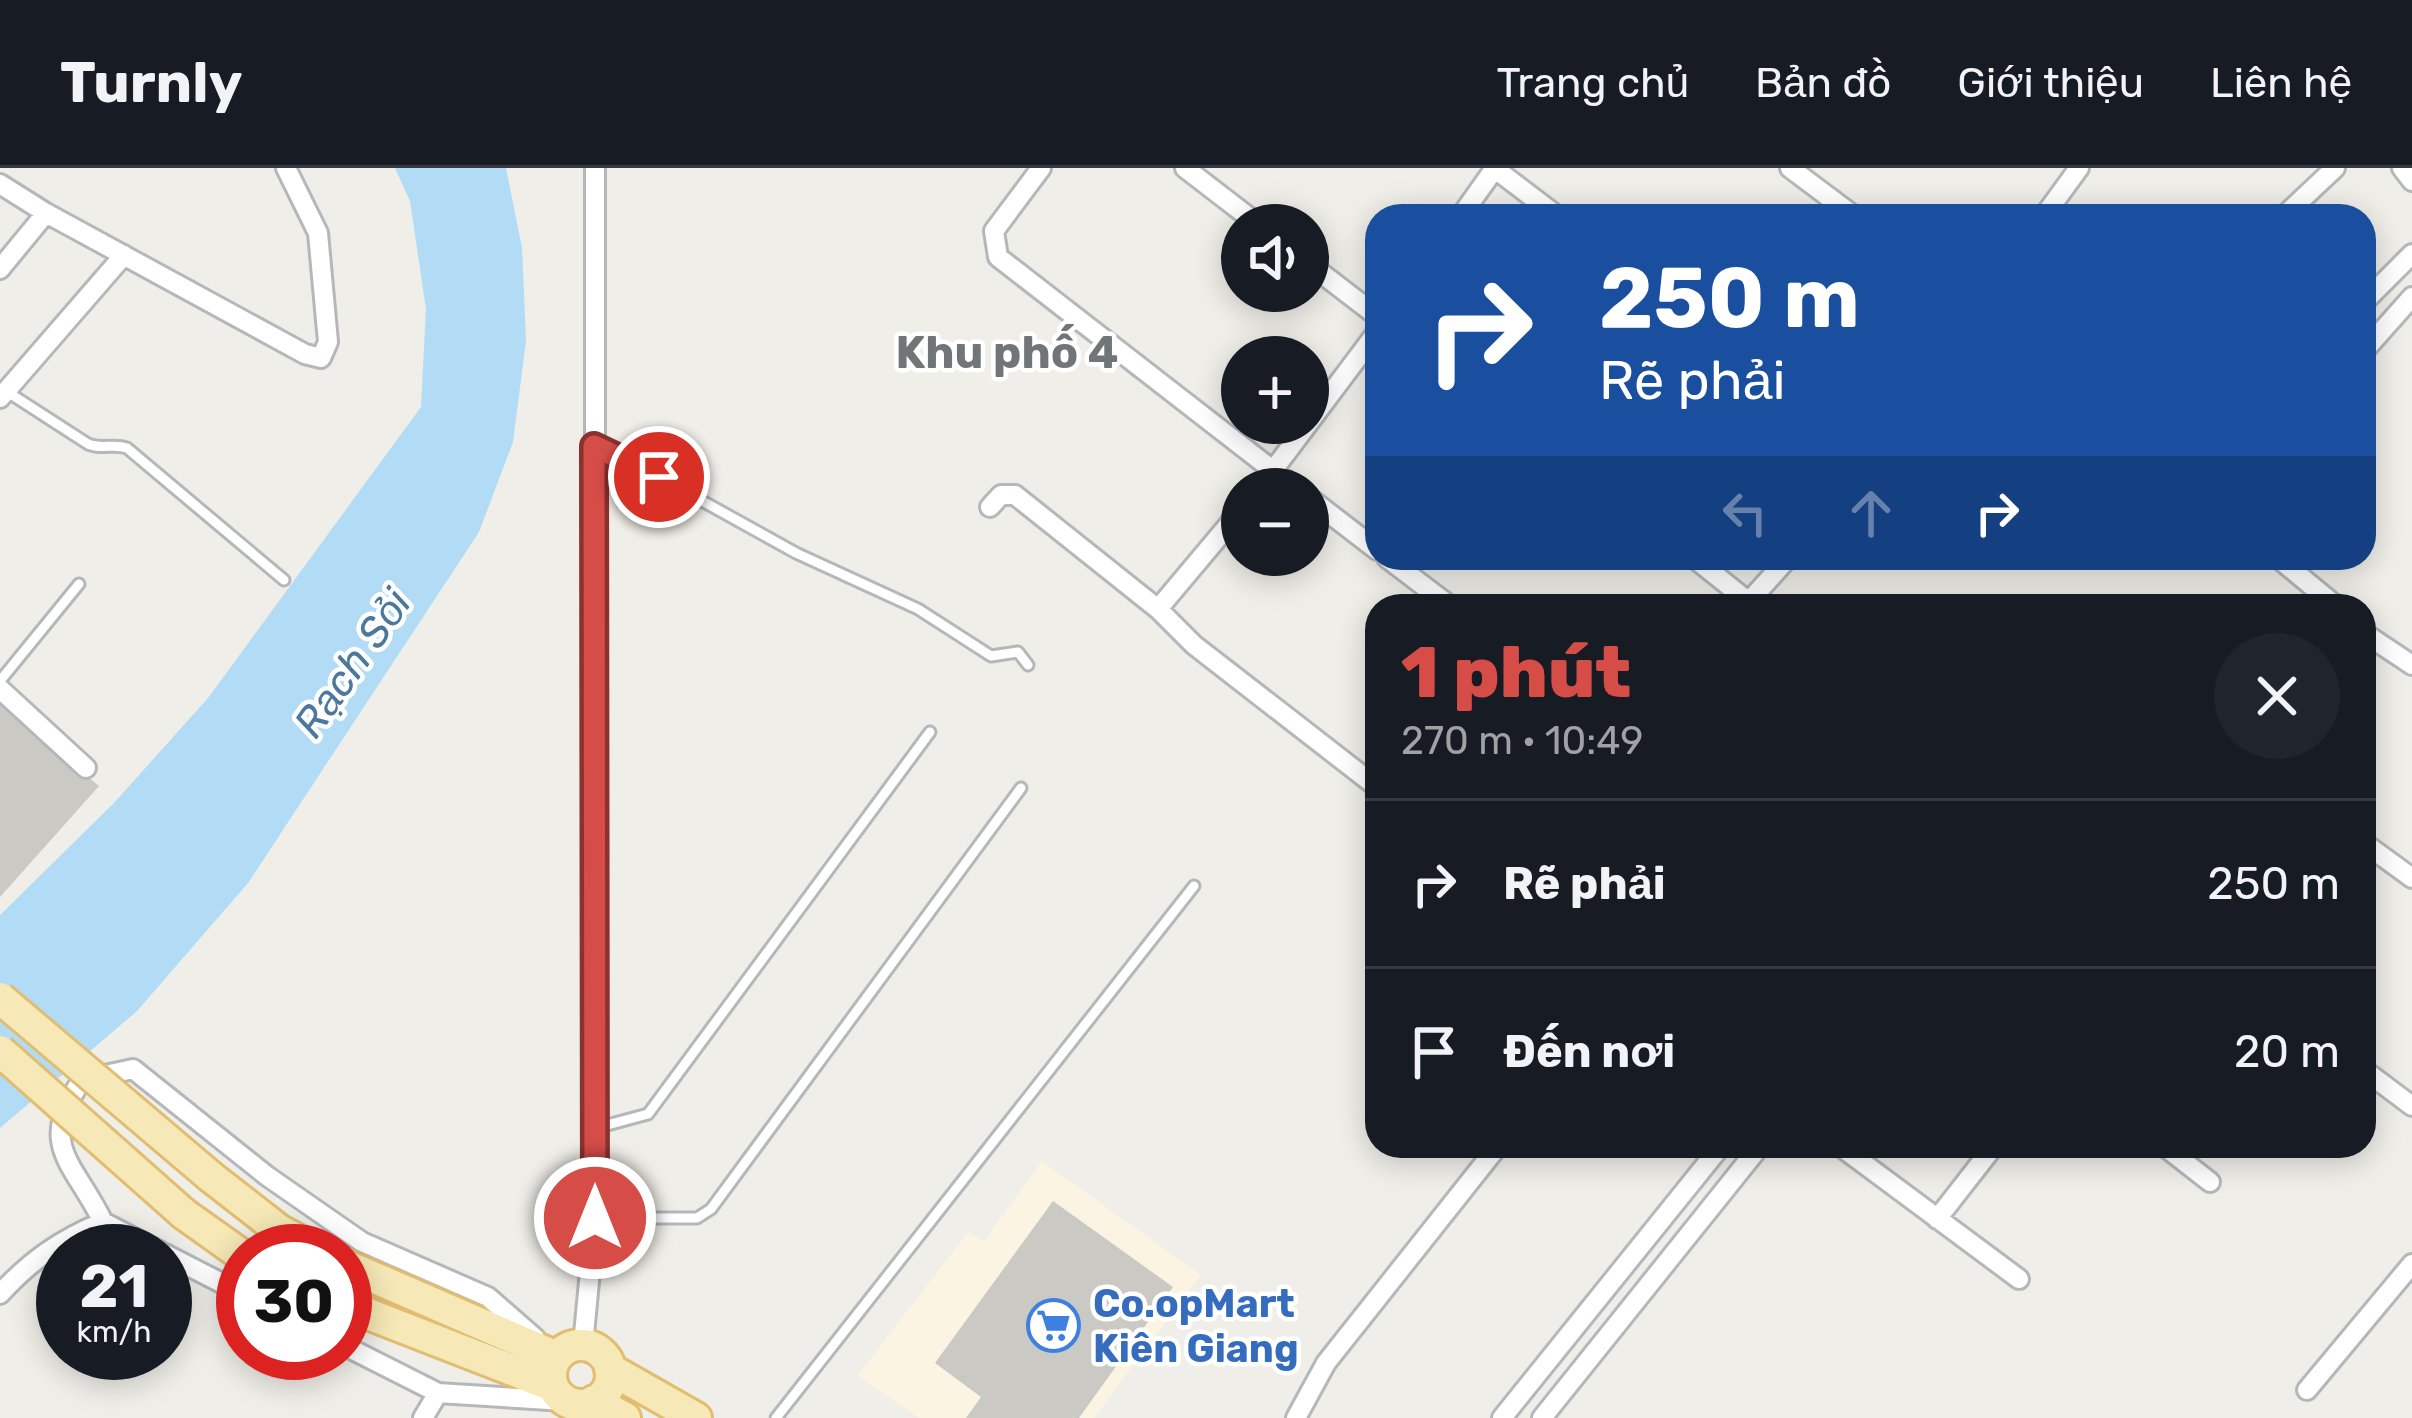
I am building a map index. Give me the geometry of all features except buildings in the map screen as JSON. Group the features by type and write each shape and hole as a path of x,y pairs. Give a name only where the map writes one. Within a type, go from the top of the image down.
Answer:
{"main road":[{"path":"0,998 271,1224"},
{"path":"0,1051 216,1237"},
{"path":"372,1279 570,1378 625,1418"},
{"path":"372,1314 607,1388 610,1370 696,1418"}],"street":[{"path":"0,184 317,358 324,356 328,342 318,232 286,168"},
{"path":"570,1378 595,1218 595,168"},
{"path":"1041,168 994,231 998,257 1270,468"},
{"path":"1185,168 1232,204"},
{"path":"1470,204 1495,168 1542,204"},
{"path":"1790,168 1838,204"},
{"path":"2053,204 2080,168"},
{"path":"2297,204 2335,168"},
{"path":"2402,168 2412,181"},
{"path":"0,268 46,213"},
{"path":"2376,290 2412,254"},
{"path":"3,394 124,255"},
{"path":"1329,278 1365,307"},
{"path":"2376,338 2412,297"},
{"path":"1276,468 1365,348"},
{"path":"990,507 1001,495 1015,495 1158,609 1194,645 1365,778"},
{"path":"1329,513 1365,541"},
{"path":"1158,609 1221,534"},
{"path":"1403,570 1434,594"},
{"path":"1709,570 1738,594"},
{"path":"1758,594 1778,570"},
{"path":"2292,570 2322,594"},
{"path":"2376,642 2412,665"},
{"path":"0,685 86,768"},
{"path":"2376,852 2412,878"},
{"path":"107,1224 62,1154 58,1125 82,1080 133,1070 267,1176 362,1242 488,1297 570,1378"},
{"path":"2376,1079 2412,1106"},
{"path":"1296,1418 1326,1363 1488,1158"},
{"path":"1502,1418 1711,1158"},
{"path":"1542,1418 1750,1158"},
{"path":"1856,1158 2019,1280"},
{"path":"1937,1219 1985,1158"},
{"path":"2179,1158 2210,1182"},
{"path":"0,1294 61,1240 103,1222"},
{"path":"2307,1390 2412,1264"},
{"path":"372,1360 438,1393 570,1378"},
{"path":"423,1418 438,1393"}],"lane":[{"path":"3,394 88,444 127,448 284,580"},
{"path":"594,446 796,553 918,609 991,656 1018,652 1028,665"},
{"path":"0,685 79,584"},
{"path":"595,1128 640,1118 652,1108 930,732"},
{"path":"595,1218 697,1218 711,1209 1021,788"},
{"path":"776,1418 1194,886"}],"shaded area":[{"path":"1042,1161 1201,1275 1094,1418 919,1418 857,1376 968,1232 984,1241"}],"water":[{"name":"Rạch Sỏi","path":"395,168 506,168 522,248 526,341 513,442 479,532 248,883 137,1011 0,1128 0,915 114,803 208,698 421,407 426,309 410,201"}],"place":[{"name":"Co.opMart Kiên Giang","path":"1054,1325"}],"district":[{"name":"Khu phố 4","path":"1007,352"}],"route":[{"path":"595,1218 594,446 659,477"}]}
